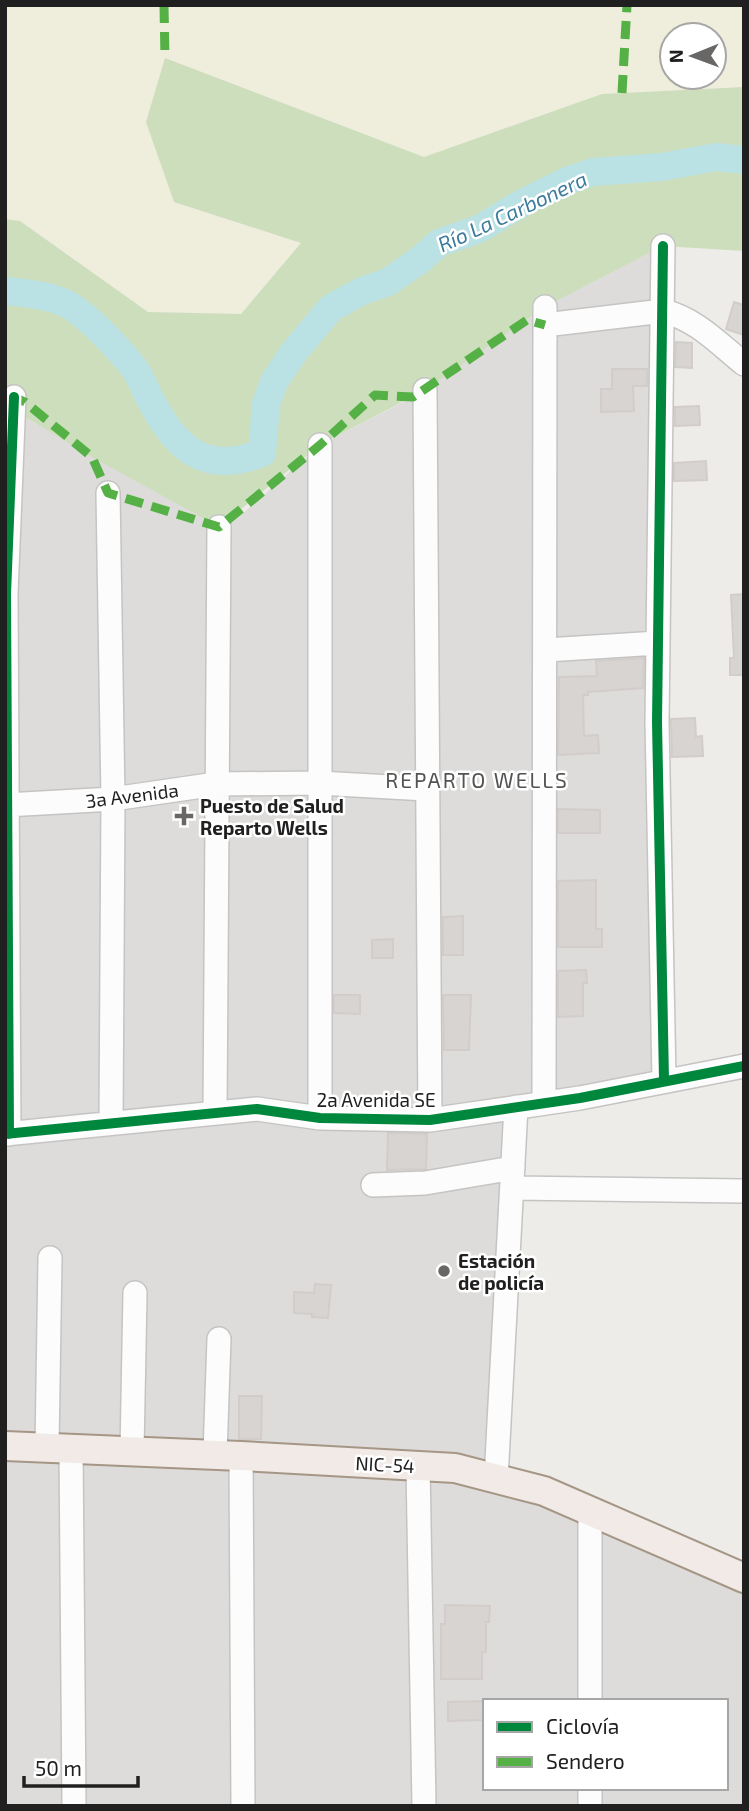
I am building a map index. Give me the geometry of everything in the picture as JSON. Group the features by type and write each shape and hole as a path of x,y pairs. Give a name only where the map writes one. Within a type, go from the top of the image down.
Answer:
{"main road":[{"name":"NIC-54","path":"5,1446 455,1468 544,1491 744,1578"}],"street":[{"path":"663,246 657,722 664,1080"},
{"path":"544,1103 545,316 663,311 695,323 744,364"},
{"path":"425,390 430,1119"},
{"path":"7,1134 6,594 14,397"},
{"path":"320,445 320,1118"},
{"path":"108,492 113,799 111,1123"},
{"path":"215,1113 219,527"},
{"path":"546,650 658,643"},
{"name":"3a Avenida","path":"6,805 113,799 216,784 319,783 426,789"},
{"name":"2a Avenida SE","path":"7,1134 257,1109 320,1118 430,1119 580,1098 744,1066"},
{"path":"496,1479 516,1107"},
{"path":"373,1185 512,1178 744,1191"},
{"path":"50,1258 74,1806"},
{"path":"132,1451 135,1293"},
{"path":"219,1339 228,1455 243,1806"},
{"path":"418,1466 424,1806"},
{"path":"590,1511 590,1699"}],"shaded area":[{"path":"5,5 744,5 744,87 728,88 728,21 658,21 658,91 663,91 602,94 424,157 165,58 174,202 301,243 241,314 148,312 21,221 5,219"},
{"path":"663,246 664,1080 516,1107 496,1478 744,1578 744,1806 5,1806 5,409 10,409 224,530 320,445 413,397 545,307"}],"green space":[{"path":"165,58 424,157 602,94 728,91 728,88 744,87 744,251 663,246 545,307 425,390 320,445 219,527 13,410 5,411 5,219 20,221 148,312 241,314 301,243 174,202 146,122"}],"building":[{"path":"734,302 744,305 744,335 726,329"},
{"path":"676,342 692,343 692,368 675,367"},
{"path":"612,369 647,369 647,386 633,386 634,411 601,412 601,389 612,389"},
{"path":"699,406 700,425 675,426 675,407"},
{"path":"706,461 707,480 674,481 674,463"},
{"path":"744,594 744,675 730,675 730,658 734,658 731,595"},
{"path":"644,658 643,688 588,692 588,695 583,695 584,736 598,735 599,753 558,755 559,677 597,676 596,661"},
{"path":"695,718 696,737 702,736 703,756 672,757 671,719"},
{"path":"558,809 600,810 600,833 558,833"},
{"path":"596,880 596,929 602,929 602,947 558,947 558,881"},
{"path":"463,916 463,955 443,955 443,917"},
{"path":"393,939 393,958 372,958 372,940"},
{"path":"586,970 587,983 583,983 583,1016 558,1017 558,971"},
{"path":"334,995 360,995 360,1014 334,1013"},
{"path":"443,995 471,995 469,1050 444,1050"},
{"path":"388,1133 427,1134 426,1169 387,1170"},
{"path":"315,1284 331,1285 328,1318 294,1313 294,1292 314,1293"},
{"path":"239,1396 262,1396 261,1439 239,1439"},
{"path":"445,1605 490,1606 489,1622 486,1622 486,1652 482,1652 482,1679 441,1679 441,1624 445,1624"},
{"path":"483,1701 483,1720 448,1721 448,1702"}],"waterway":[{"name":"Río La Carbonera","path":"5,291 63,302 81,313 134,368 161,418 183,445 195,454 209,459 242,459 262,453 266,404 274,382 294,352 331,308 362,291 388,282 439,243 479,229 522,203 569,180 593,172 662,167 716,157 744,160"}],"marked path":[{"path":"164,5 165,58"},
{"path":"622,93 627,5"},
{"path":"9,395 25,402 92,457 108,493 219,527 320,445 375,395 413,397 527,320 545,325"}],"cycle path":[{"path":"663,246 657,722 664,1080"},
{"path":"9,1134 6,594 14,397"},
{"path":"5,1134 257,1109 320,1118 430,1120 580,1098 744,1066"}],"place":[{"name":"Puesto de Salud Reparto Wells","path":"184,816"},
{"name":"Estación de policía","path":"444,1271"}],"district":[{"name":"REPARTO WELLS","path":"477,779"}]}
